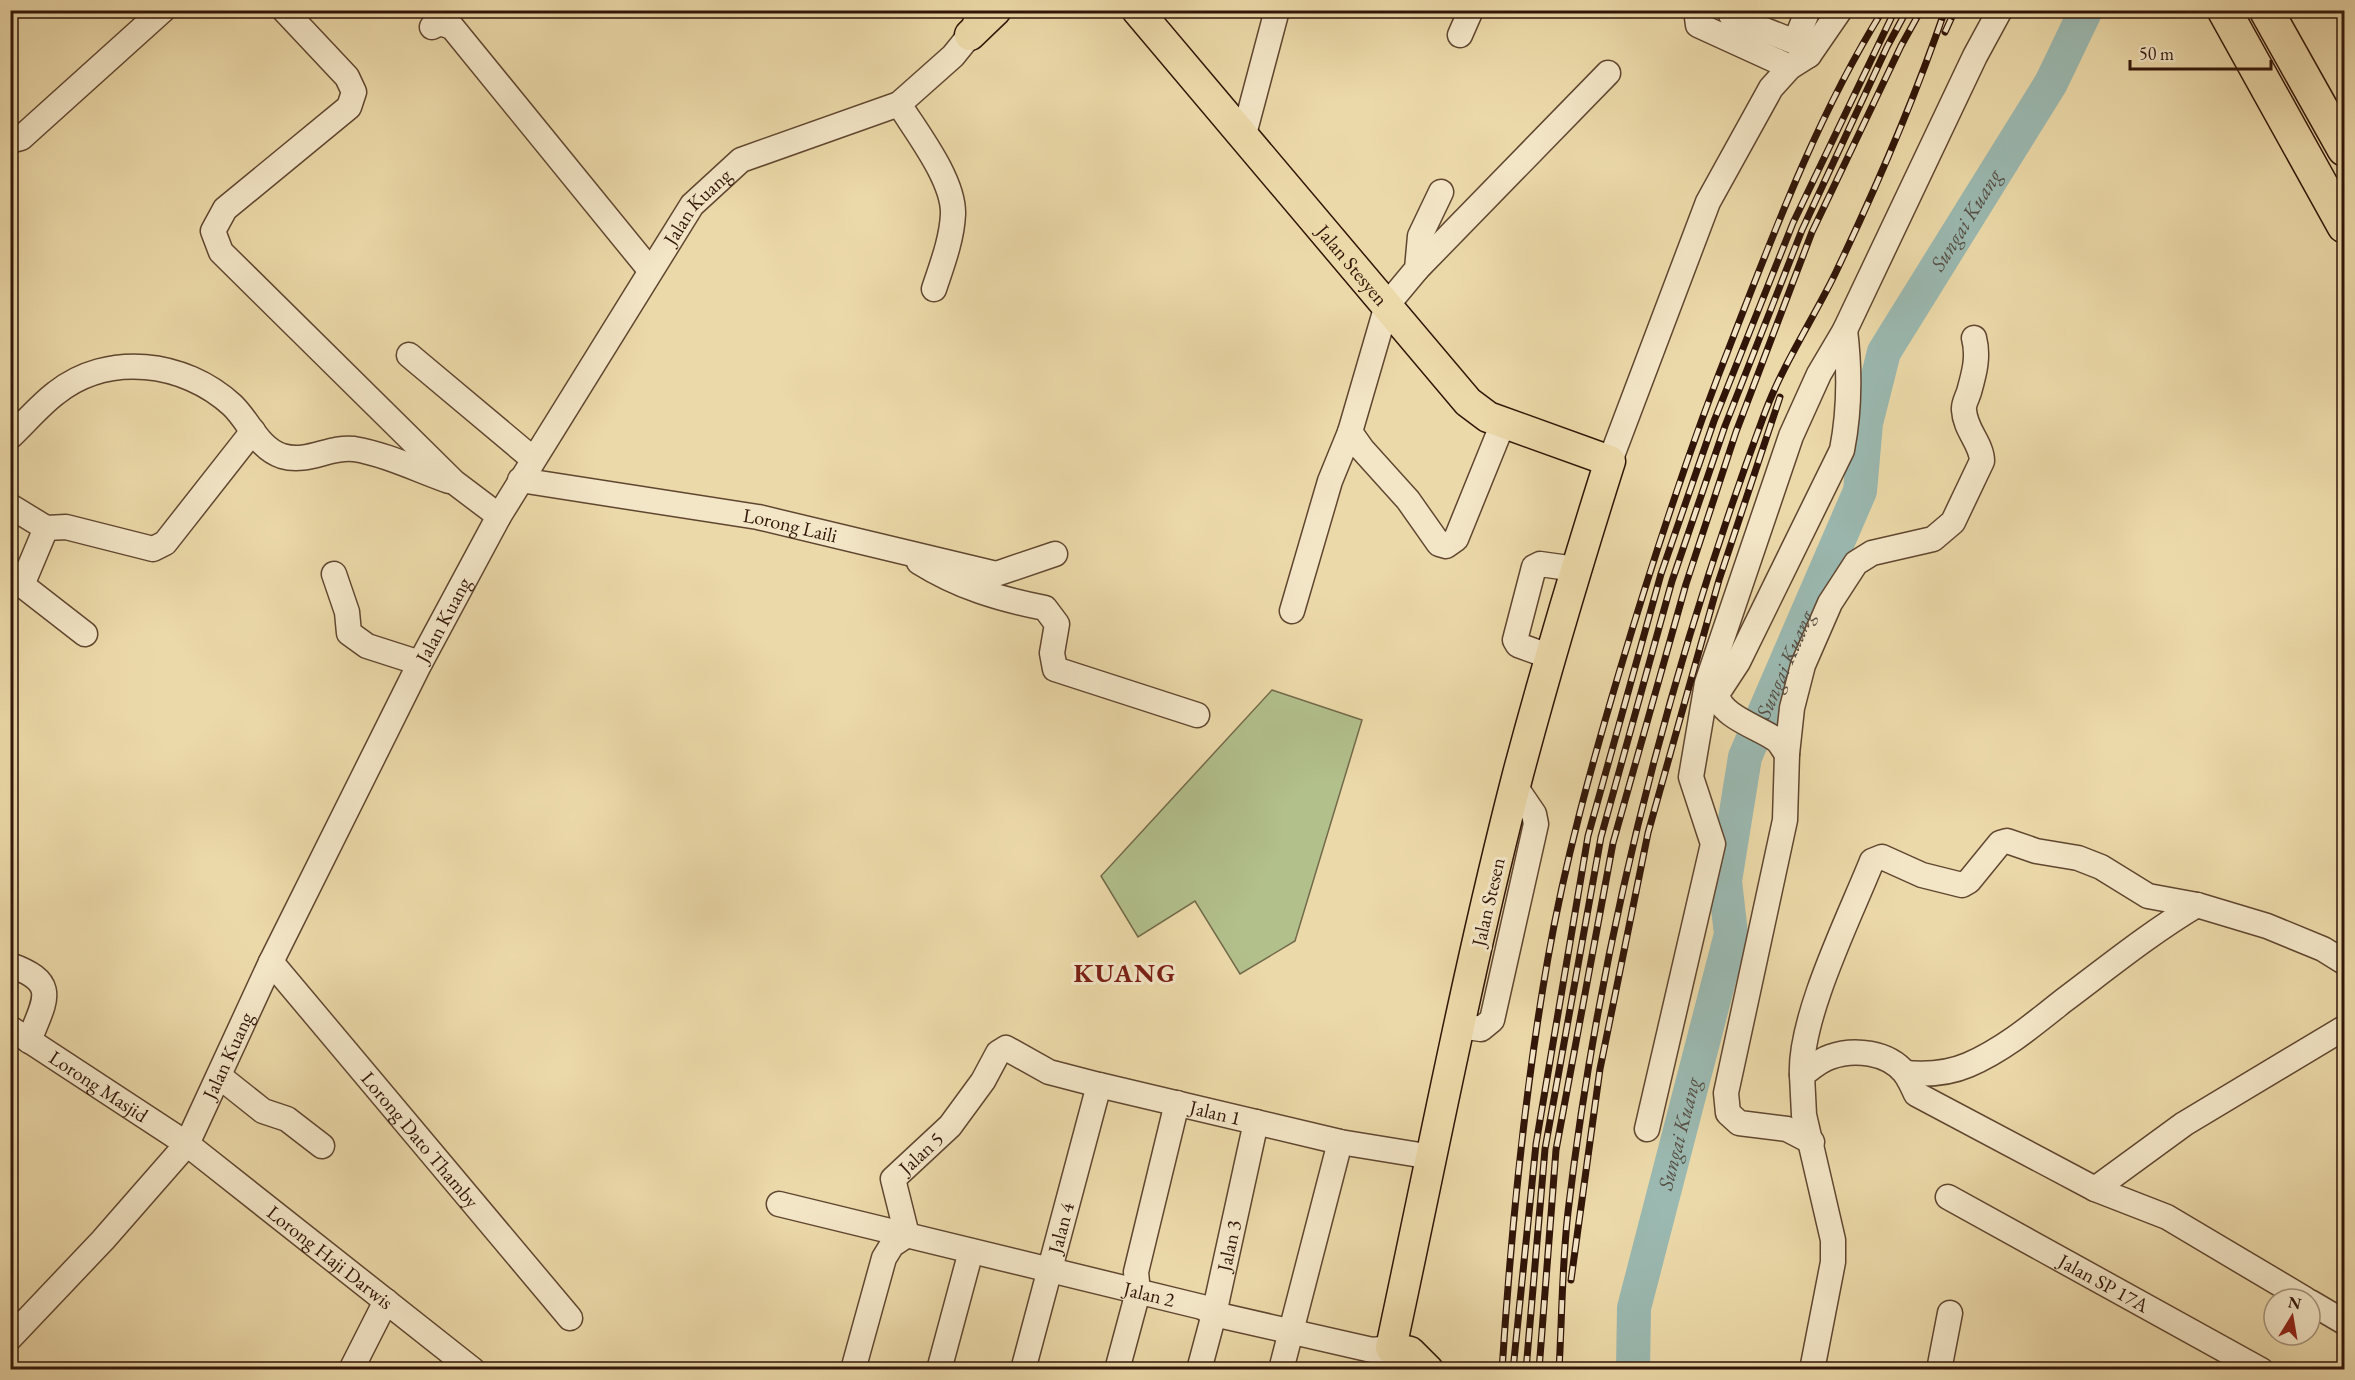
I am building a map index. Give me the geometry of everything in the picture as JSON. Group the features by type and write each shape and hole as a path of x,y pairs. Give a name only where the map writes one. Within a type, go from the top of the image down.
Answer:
{"highway":[{"path":"2265,10 2344,149"},
{"path":"2228,16 2344,226"}],"main road":[{"path":"975,23 996,10"},
{"name":"Jalan Stesyen","path":"1137,10 1468,402 1488,417 1610,461"},
{"name":"Jalan Stesen","path":"1388,1359 1515,786 1576,569 1610,461"},
{"path":"1388,1359 1410,1352 1428,1370"}],"street":[{"path":"10,141 21,138 163,10"},
{"path":"284,10 347,77 354,92 349,106 225,209 213,231 220,252 454,482 499,516"},
{"path":"1243,138 1277,10"},
{"path":"1460,35 1471,10"},
{"path":"1696,10 1698,25 1798,55"},
{"path":"1729,10 1732,17 1798,55"},
{"path":"1798,55 1808,10"},
{"path":"1610,461 1708,202 1771,88 1840,10"},
{"path":"1647,1129 1713,844 1692,777 1707,683 1791,436 1819,374 1845,330 1975,56 2000,10"},
{"path":"432,27 440,23 452,27 650,270"},
{"name":"Jalan Kuang","path":"10,1338 103,1240 187,1144 270,962 420,663 499,516 650,270 693,206 741,160 899,104 953,56 975,23"},
{"path":"1292,611 1330,481 1350,432 1387,305 1417,269 1608,73"},
{"path":"899,104 950,188 953,212 951,237 934,289"},
{"path":"1417,269 1420,236 1441,192"},
{"path":"1782,747 1726,710 1718,702 1717,694 1738,662 1842,450 1848,416 1850,370 1845,330"},
{"path":"1812,1142 1787,1129 1739,1123 1728,1113 1726,1093 1785,820 1782,747 1803,665 1830,603 1856,563 1872,553 1933,539 1953,522 1982,461 1982,451 1970,436 1963,408 1976,368 1977,349 1974,338"},
{"path":"409,355 533,459"},
{"path":"10,437 56,393 81,377 110,368 135,365 174,372 204,386 232,405 265,445 280,455 300,460 351,449 454,482"},
{"path":"1350,432 1362,449 1408,500 1439,544 1446,546 1456,539 1503,423"},
{"path":"10,506 46,528 66,527 153,549 165,543 253,431"},
{"name":"Lorong Laili","path":"520,480 758,517 996,574 1055,554"},
{"path":"46,528 16,594 85,634"},
{"path":"902,552 949,581 1003,600 1045,608 1057,624 1052,653 1055,669 1197,715"},
{"path":"1551,657 1518,645 1515,640 1534,567 1540,564 1576,569"},
{"path":"334,574 347,612 350,633 367,646 420,663"},
{"path":"1812,1370 1833,1262 1833,1240 1804,1115 1802,1075 1806,1034 1872,861 1882,857 1890,858 1922,875 1962,885 1969,881 2000,843 2007,840 2036,851 2078,858 2101,867 2148,896 2197,905 2267,926 2323,949 2344,962"},
{"path":"1905,1073 1930,1075 1944,1072 1967,1065 2010,1042 2148,937 2197,905"},
{"name":"Lorong Dato Thamby","path":"270,962 570,1318"},
{"path":"10,965 33,974 42,982 45,999 20,1034"},
{"path":"2095,1189 2184,1124 2344,1028"},
{"name":"Lorong Masjid","path":"20,1034 187,1144"},
{"name":"Jalan 1","path":"1006,1048 1049,1072 1099,1085 1340,1142 1432,1157"},
{"name":"Jalan 5","path":"907,1235 893,1179 950,1126 983,1081 998,1053 1006,1048"},
{"path":"1802,1075 1829,1057 1852,1053 1872,1054 1892,1061 1905,1073 1916,1094 2095,1189 2166,1217 2285,1287"},
{"path":"219,1076 263,1111 287,1119 322,1146"},
{"name":"Jalan 4","path":"1023,1370 1099,1085"},
{"path":"1117,1370 1138,1292 1136,1272 1177,1103"},
{"name":"Jalan 3","path":"1199,1370 1214,1314 1256,1122"},
{"path":"1281,1370 1340,1142"},
{"name":"Lorong Haji Darwis","path":"187,1144 473,1370"},
{"name":"Jalan SP 17A","path":"1948,1197 2261,1370"},
{"name":"Jalan 2","path":"779,1204 1202,1307 1214,1314 1372,1350 1388,1359"},
{"path":"853,1370 885,1258 892,1245 907,1235"},
{"path":"939,1370 971,1251"},
{"path":"351,1370 386,1301"},
{"path":"2322,1309 2344,1322"},
{"path":"1939,1370 1950,1313"}],"green space":[{"path":"1272,690 1362,720 1295,941 1240,974 1195,901 1138,937 1101,876"}],"waterway":[{"name":"Sungai Kuang","path":"1633,1370 1634,1308 1731,934 1725,881 1745,757 1860,491 1866,423 1884,352 2051,83 2086,10"}],"railway":[{"path":"1502,1370 1519,1163 1532,1060 1562,886 1598,744 1673,503 1750,293 1783,210 1820,128 1860,48 1883,10"},
{"path":"1513,1370 1536,1144 1588,836 1661,574 1714,421 1793,223 1895,10"},
{"path":"1526,1370 1545,1149 1601,837 1672,581 1725,426 1802,230 1887,47 1907,10"},
{"path":"1539,1370 1556,1150 1613,843 1686,584 1736,432 1812,232 1901,46 1921,10"},
{"path":"1559,1370 1566,1232 1582,1110 1619,908 1642,808 1669,708 1698,609 1771,397 1835,274 1865,209 1894,144 1945,10"},
{"path":"1945,32 1955,10"},
{"path":"1571,1280 1600,1069 1648,833 1719,580 1780,397"}],"district":[{"name":"KUANG","path":"1125,973"}]}
